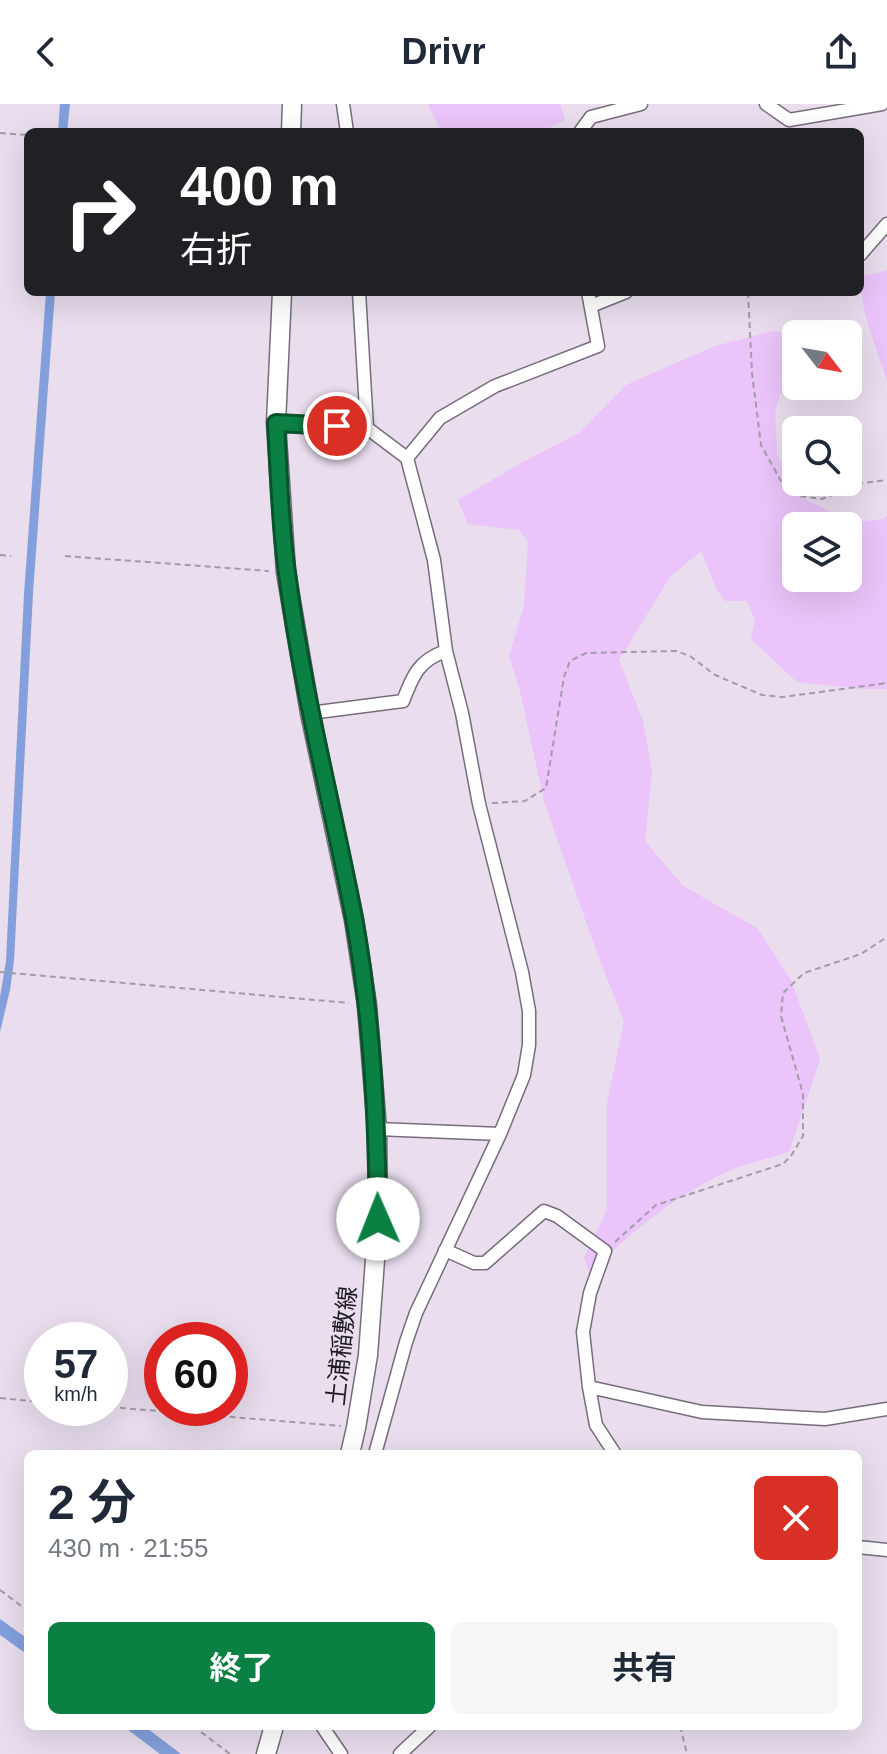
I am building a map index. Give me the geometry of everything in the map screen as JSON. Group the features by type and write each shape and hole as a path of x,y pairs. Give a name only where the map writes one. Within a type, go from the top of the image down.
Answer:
{"main road":[{"path":"291,128 292,104"},
{"name":"土浦稲敷線","path":"282,296 276,423 286,572 310,713 354,920 367,1005 377,1129 378,1219 368,1355 351,1450"},
{"path":"266,1754 273,1730"}],"street":[{"path":"343,104 346,128"},
{"path":"588,110 641,104"},
{"path":"766,104 789,120 882,104"},
{"path":"864,250 887,224"},
{"path":"359,296 367,428"},
{"path":"407,458 440,418 495,386 598,346 589,296"},
{"path":"591,306 616,296"},
{"path":"276,423 367,428 407,458 434,560 446,651 529,1011 529,1045 524,1075 500,1134 416,1313 376,1450"},
{"path":"310,713 403,701 413,676 430,656 446,651"},
{"path":"377,1129 500,1134"},
{"path":"445,1250 474,1263 485,1263 544,1211 557,1216 605,1251 590,1293 583,1332 596,1425 612,1450"},
{"path":"589,1387 702,1412 825,1419 887,1409"},
{"path":"862,1547 887,1550"},
{"path":"325,1730 341,1754"},
{"path":"400,1754 426,1730"}],"path":[{"path":"0,133 24,135"},
{"path":"748,296 752,373 761,445 782,483 798,496 822,499 863,483 887,480"},
{"path":"0,555 11,556"},
{"path":"65,556 286,572"},
{"path":"479,804 525,801 546,788 564,677 570,661 586,653 676,651 690,656 715,675 762,695 783,697 887,683"},
{"path":"605,1251 656,1205 783,1164 791,1156 803,1136 803,1094 781,1016 783,993 804,973 861,954 887,937"},
{"path":"0,972 367,1005"},
{"path":"0,1398 24,1400"},
{"path":"128,1409 356,1428"},
{"path":"0,1590 24,1608"},
{"path":"198,1730 230,1754"},
{"path":"681,1730 687,1754"}],"shaded area":[{"path":"428,104 560,104 565,120 549,128 440,128"},
{"path":"887,271 887,382 866,316 862,296 864,275"},
{"path":"774,331 782,333 782,393 775,412 777,455 782,465 782,496 798,496 831,512 782,512 782,592 862,592 862,521 884,519 887,515 887,689 797,682 751,639 755,620 747,601 725,601 717,590 701,551 670,577 619,660 643,721 652,772 645,841 683,886 757,928 791,980 820,1059 789,1152 732,1170 687,1193 635,1231 590,1274 584,1257 607,1210 607,1103 624,1021 544,801 520,691 509,656 524,606 528,542 519,530 468,524 458,500 579,433 626,385 715,346"}],"water":[{"path":"60,104 70,104 67,128 58,128"},
{"path":"46,296 55,296 33,593 14,961 0,1032 0,997 6,961 24,594"},
{"path":"0,1619 24,1636 24,1652 0,1635"},
{"path":"128,1730 149,1730 181,1754 160,1754"}],"route":[{"path":"337,426 276,423 286,572 310,713 354,920 367,1005 377,1129 378,1219"}]}
